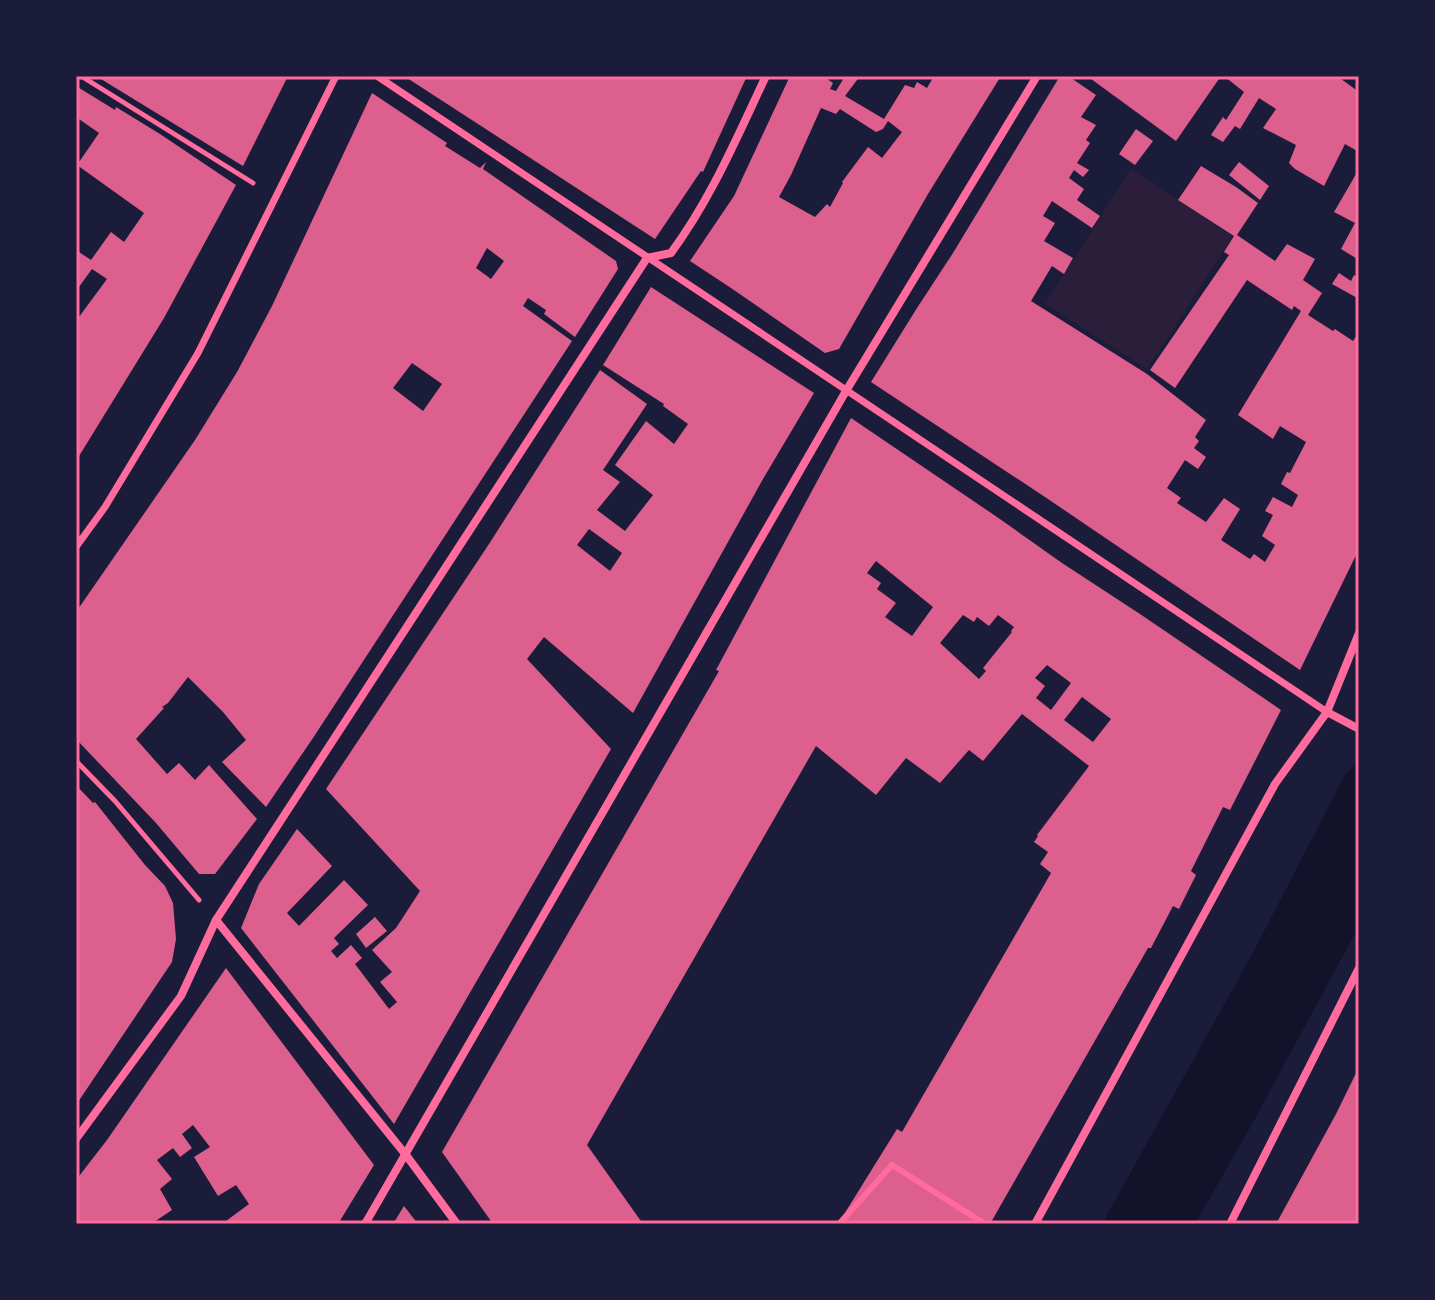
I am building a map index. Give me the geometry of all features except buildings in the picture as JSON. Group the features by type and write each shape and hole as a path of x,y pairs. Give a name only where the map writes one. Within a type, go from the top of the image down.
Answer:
{"street":[{"path":"76,547 105,507 198,353 336,76"},
{"path":"377,76 1327,712 1357,728"},
{"path":"76,1139 181,996 216,920 647,258 671,253 692,224 722,170 766,76"},
{"path":"365,1224 846,391 1037,76"},
{"path":"1035,1224 1275,784 1327,712 1359,633"},
{"path":"216,920 406,1155 457,1224"},
{"path":"1230,1224 1359,968"}],"lane":[{"path":"839,1224 892,1165 985,1224"}],"path":[{"path":"81,76 275,196"},
{"path":"76,761 115,801 216,920"}],"shaded area":[{"path":"1131,169 1233,237 1147,369 1045,304"},
{"path":"1359,762 1359,926 1252,1124 1195,1224 1102,1224 1254,951 1346,773"}]}
